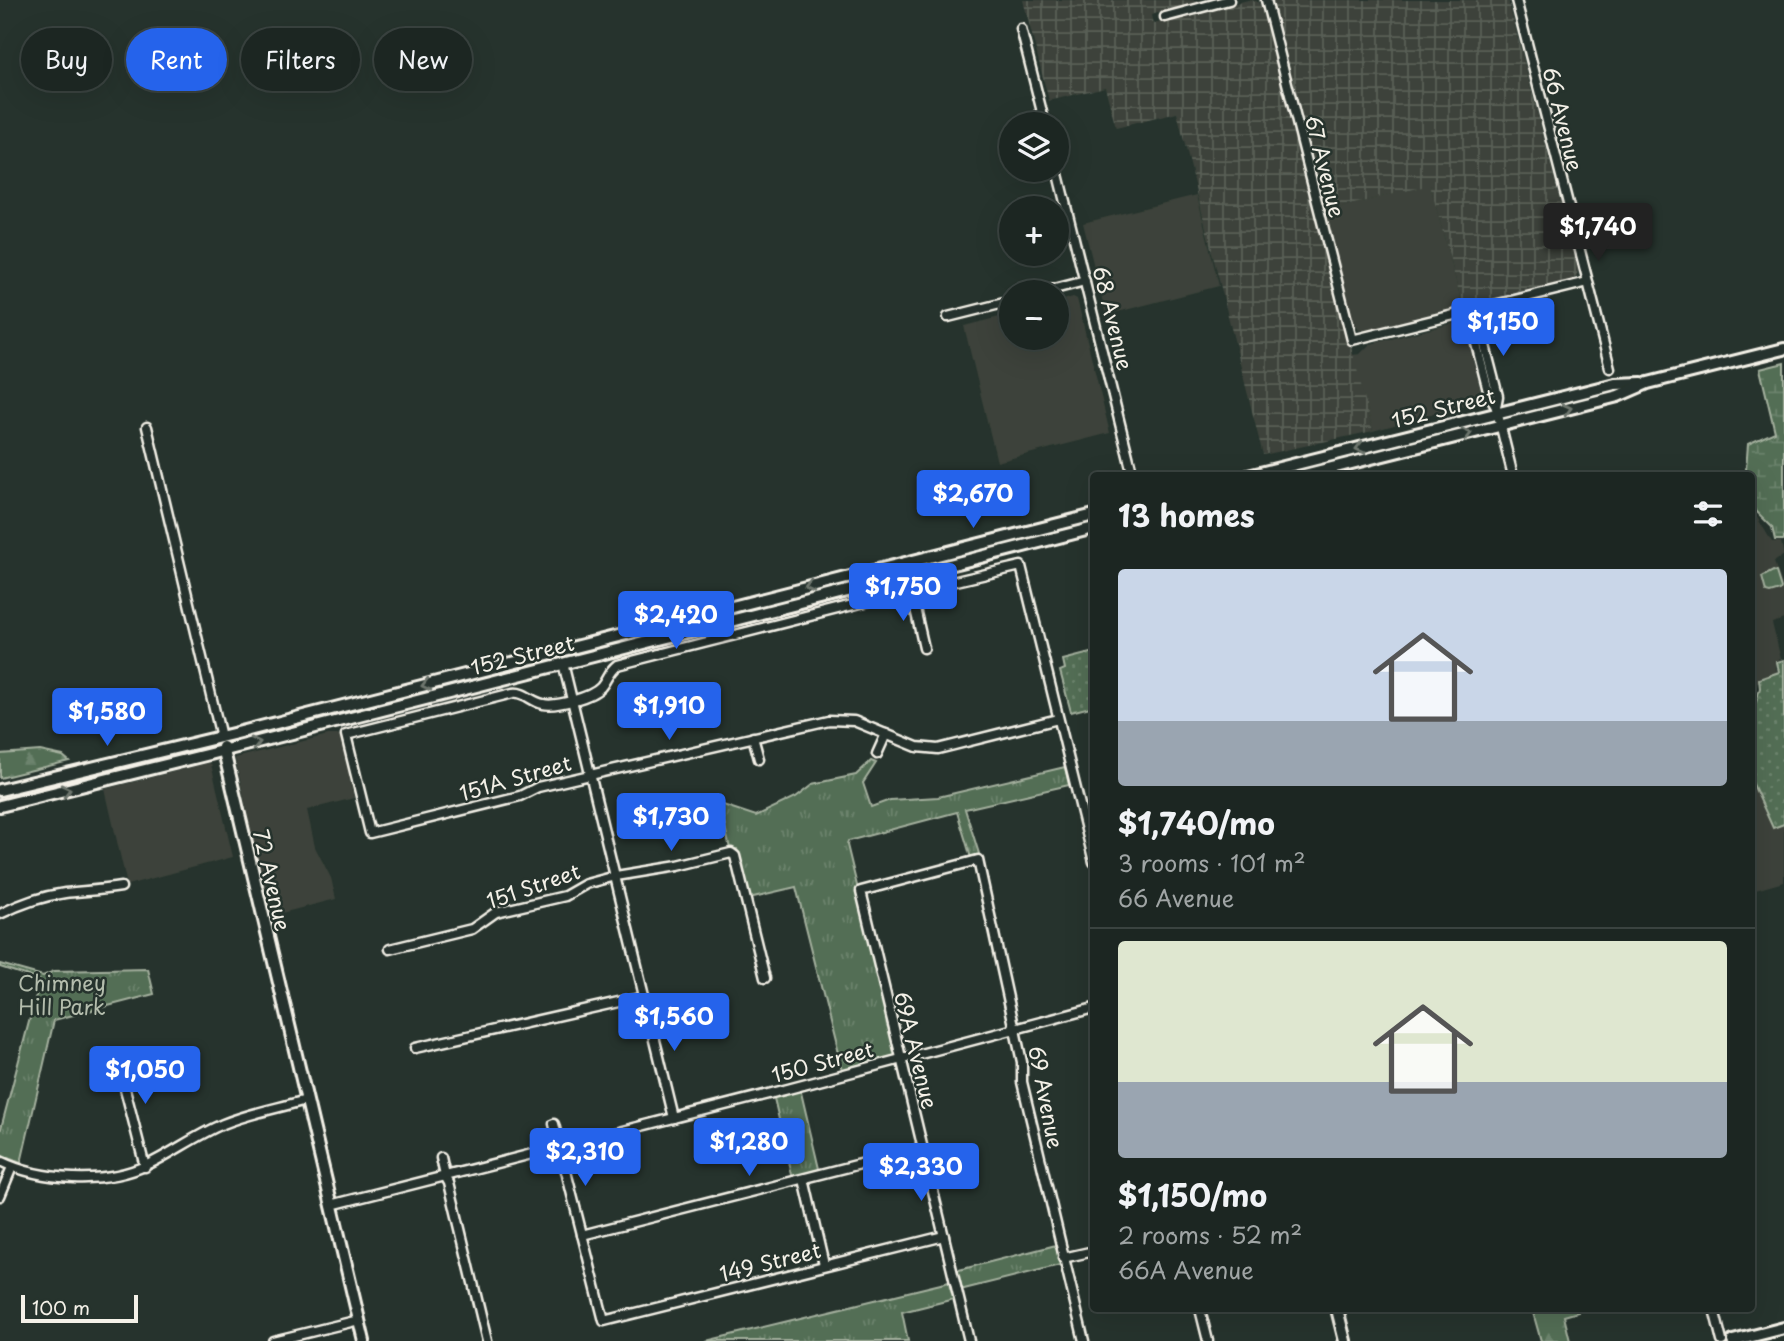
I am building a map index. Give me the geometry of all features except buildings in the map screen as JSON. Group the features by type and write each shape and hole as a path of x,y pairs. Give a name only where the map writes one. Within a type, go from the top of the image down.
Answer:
{"main road":[{"name":"152 Street","path":"1316,472 1618,396 1648,383 1784,349"},
{"name":"152 Street","path":"1263,472 1497,410 1615,384 1648,383"},
{"name":"152 Street","path":"0,790 220,737 1090,516"},
{"name":"152 Street","path":"0,806 1090,529"},
{"path":"563,663 568,657 603,645 619,636"},
{"name":"72 Avenue","path":"220,737 364,1341"},
{"path":"1339,1312 1345,1341"},
{"path":"1733,1341 1784,1328"}],"street":[{"path":"1165,17 1229,0"},
{"name":"67 Avenue","path":"1266,0 1352,340 1472,311"},
{"name":"66 Avenue","path":"1516,0 1610,368"},
{"path":"1021,29 1042,112"},
{"name":"68 Avenue","path":"1060,182 1132,472"},
{"path":"1069,285 1085,281"},
{"path":"1512,472 1497,410 1498,396 1472,311 1588,282"},
{"path":"948,317 999,304"},
{"name":"72 Avenue","path":"147,427 220,737"},
{"path":"573,700 594,693 603,684 609,671 619,664 1021,566 1090,846"},
{"path":"911,591 924,648"},
{"path":"563,663 674,1118"},
{"name":"151A Street","path":"573,700 547,705 519,692 462,704 346,735 370,833 520,796 538,787 829,720 854,721 917,747 938,749 1058,719"},
{"path":"877,754 886,734"},
{"path":"753,737 759,759"},
{"name":"151 Street","path":"390,949 472,929 496,912 565,896 586,884 731,853 735,856 765,978"},
{"name":"69 Avenue","path":"861,891 978,860 1022,1062 1023,1082 1084,1341"},
{"path":"0,914 21,904 64,893 121,887"},
{"name":"69A Avenue","path":"861,891 969,1341"},
{"path":"415,1048 645,996"},
{"name":"150 Street","path":"331,1205 1090,1009"},
{"path":"115,1070 121,1073 145,1167"},
{"path":"0,1161 12,1167 57,1177 88,1178 113,1175 145,1167 222,1124 306,1100"},
{"path":"554,1124 582,1235 923,1149"},
{"path":"441,1158 487,1341"},
{"path":"0,1196 12,1167"},
{"path":"803,1179 824,1265"},
{"name":"149 Street","path":"582,1235 604,1321 944,1236"},
{"path":"1063,1258 1090,1252"},
{"path":"1201,1312 1208,1341"},
{"path":"1715,1312 1722,1341"},
{"path":"273,1341 359,1320"}],"shaded area":[{"path":"1023,0 1205,0 1151,15 1153,24 1248,0 1259,3 1373,431 1263,455 1177,113 1116,128 1105,87 1049,101"},
{"path":"1273,0 1508,0 1578,269 1577,276 1571,280 1463,307 1430,185 1326,211"},
{"path":"1430,184 1463,307 1365,331 1359,330 1354,324 1326,211"},
{"path":"1197,195 1219,286 1106,315 1083,223"},
{"path":"1069,298 1077,299 1110,433 997,462 964,326 999,317 999,350 1069,350"},
{"path":"1454,323 1461,324 1466,331 1483,400 1373,431 1352,355 1360,354 1370,344"},
{"path":"1755,514 1772,542 1781,542 1784,555 1774,562 1784,590 1784,619 1772,623 1781,659 1775,661 1777,672 1759,678 1755,689"},
{"path":"328,735 342,735 354,798 307,810 315,847 331,878 336,899 270,916 235,758"},
{"path":"1755,759 1784,811 1784,882 1755,890"},
{"path":"211,764 233,857 127,885 105,789"}],"green space":[{"path":"1784,363 1784,540 1775,540 1772,527 1755,510 1755,472 1743,472 1746,470 1748,444 1775,432 1760,369"},
{"path":"1776,572 1781,588 1770,593 1766,592 1762,577"},
{"path":"1090,653 1090,707 1071,712 1060,671 1065,669 1063,660"},
{"path":"1784,660 1784,824 1773,828 1755,789 1755,702 1760,688 1759,679 1779,672 1777,662"},
{"path":"40,751 63,756 69,761 0,778 0,754"},
{"path":"871,761 876,763 863,783 871,807 890,800 938,797 1065,767 1069,785 965,809 980,857 971,858 957,812 848,841 899,1057 842,1070 796,887 749,898 737,849 730,849 720,804 756,816 796,797 813,784 856,775"},
{"name":"Chimney Hill Park","path":"0,964 43,976 54,971 148,969 154,994 54,1020 21,1163 0,1155 0,1132 40,980 0,967"},
{"path":"800,1088 820,1173 793,1179 773,1094"},
{"path":"1056,1245 1060,1265 960,1290 955,1271"},
{"path":"949,1282 954,1299 902,1312 908,1341 706,1341"},
{"path":"1533,1312 1578,1312 1564,1316 1570,1341 1541,1341"}]}
